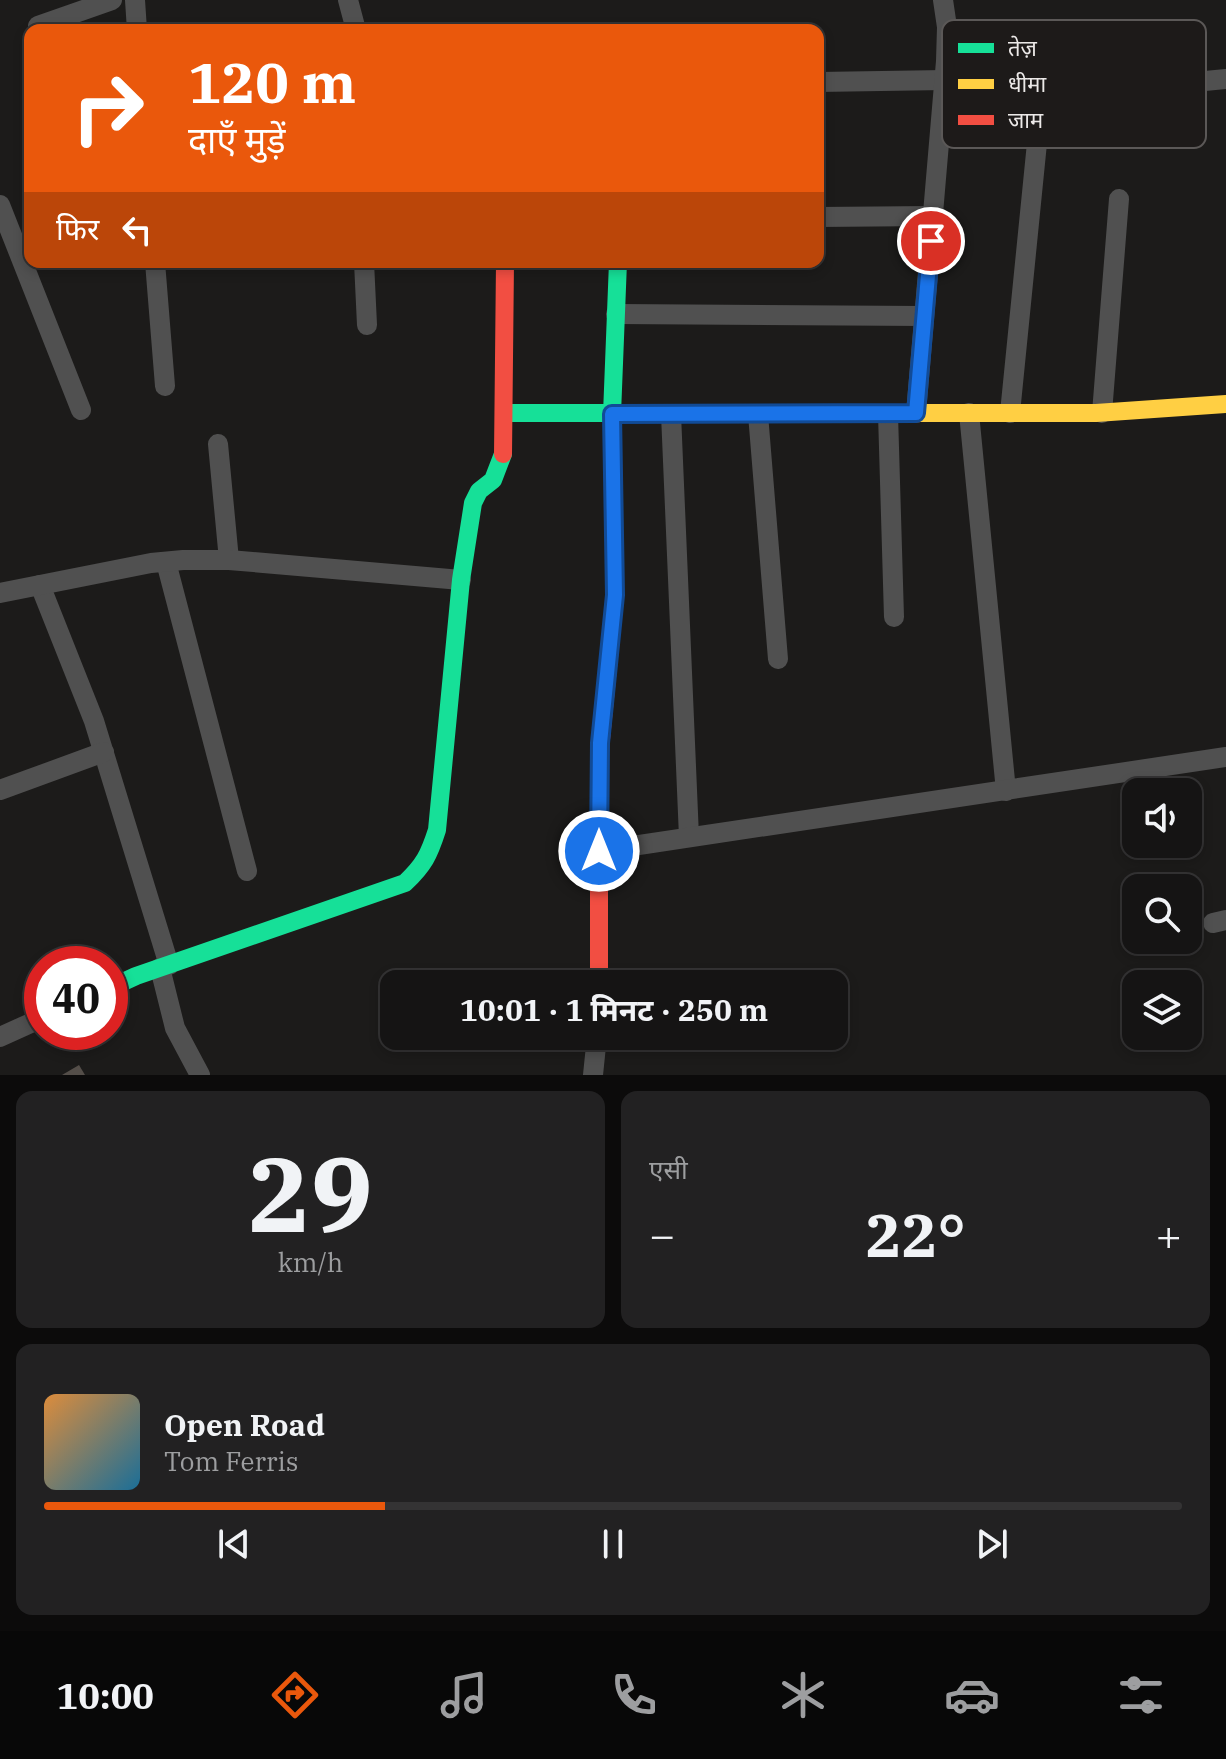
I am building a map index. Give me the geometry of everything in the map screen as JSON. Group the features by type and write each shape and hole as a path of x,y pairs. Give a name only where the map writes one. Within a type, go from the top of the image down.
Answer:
{"street":[{"path":"44,24 112,0"},
{"path":"135,0 137,24"},
{"path":"348,0 354,24"},
{"path":"943,0 946,20"},
{"path":"1206,81 1226,79"},
{"path":"824,82 942,80"},
{"path":"916,413 942,114"},
{"path":"1010,413 1036,148"},
{"path":"1102,413 1119,199"},
{"path":"0,205 24,266"},
{"path":"824,217 933,216"},
{"path":"25,268 81,410"},
{"path":"155,268 165,386"},
{"path":"364,268 367,325"},
{"path":"128,981 405,883 421,868 431,850 437,830 461,580 473,503 479,491 493,480 503,458 505,268"},
{"path":"599,970 600,743 615,595 606,414 618,268"},
{"path":"616,314 924,316"},
{"path":"504,413 1102,413 1226,404"},
{"path":"969,413 1006,791"},
{"path":"671,414 689,837"},
{"path":"758,414 778,659"},
{"path":"888,414 894,617"},
{"path":"218,444 229,560"},
{"path":"1,590 151,563 229,560 461,580"},
{"path":"166,562 247,871"},
{"path":"40,585 104,752 165,966 175,1028 194,1073"},
{"path":"0,790 104,752"},
{"path":"599,851 1226,757"},
{"path":"0,1037 24,1026"},
{"path":"593,1075 596,1050"}],"building":[{"path":"79,1065 85,1075 62,1075"}],"traffic: fast":[{"path":"613,461 618,268"},
{"path":"504,413 908,413"},
{"path":"128,980 405,883 421,865 437,830 461,580 473,503 479,491 493,480 503,454"}],"traffic: slow":[{"path":"908,413 1096,413 1226,404"}],"traffic: jam":[{"path":"503,454 505,268"},
{"path":"599,970 599,760 615,595 613,461"}],"route":[{"path":"599,851 600,743 615,595 612,414 916,413 931,241"}]}
